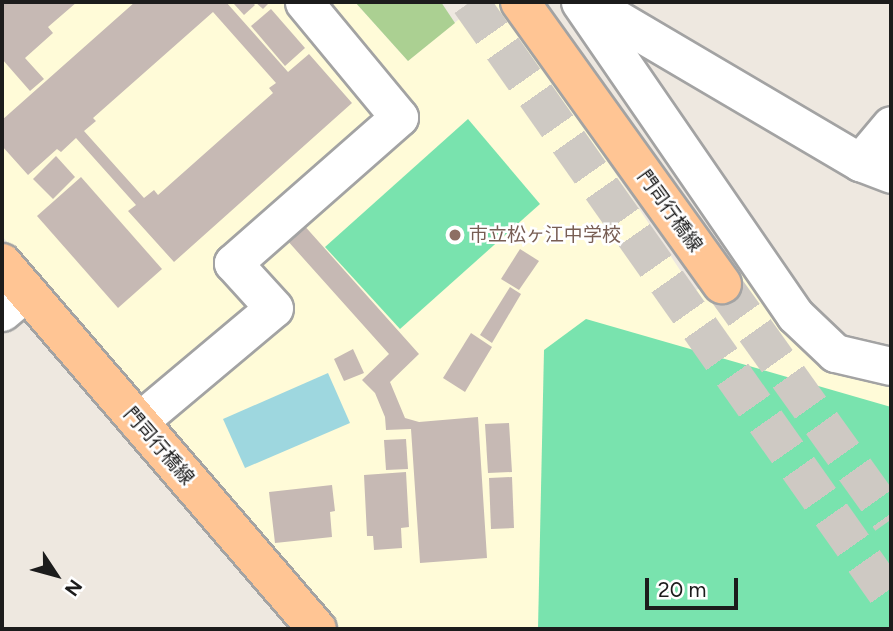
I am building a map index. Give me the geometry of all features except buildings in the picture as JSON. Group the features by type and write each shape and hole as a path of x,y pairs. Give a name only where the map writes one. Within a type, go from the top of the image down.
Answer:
{"main road":[{"name":"門司行橋線","path":"520,2 722,284"},
{"name":"門司行橋線","path":"2,263 14,302 138,422 317,629"}],"street":[{"path":"138,422 274,308 233,263 399,117 304,2"},
{"path":"580,2 795,315 835,354 891,366"},
{"path":"589,2 876,168 891,125"}],"shaded area":[{"path":"2,2 355,2 408,61 480,2 501,2 694,291 741,268 891,375 891,629 341,629 2,236"}],"green space":[{"path":"355,2 441,2 455,23 408,61"},
{"path":"468,119 540,204 400,329 325,247"},
{"path":"586,319 891,407 891,629 538,629 544,350"}],"water":[{"path":"328,373 350,423 245,468 223,419"}],"tunnel":[{"path":"470,2 891,599"},
{"path":"722,284 891,520"}],"place":[{"name":"市立松ヶ江中学校","path":"455,235"}]}
